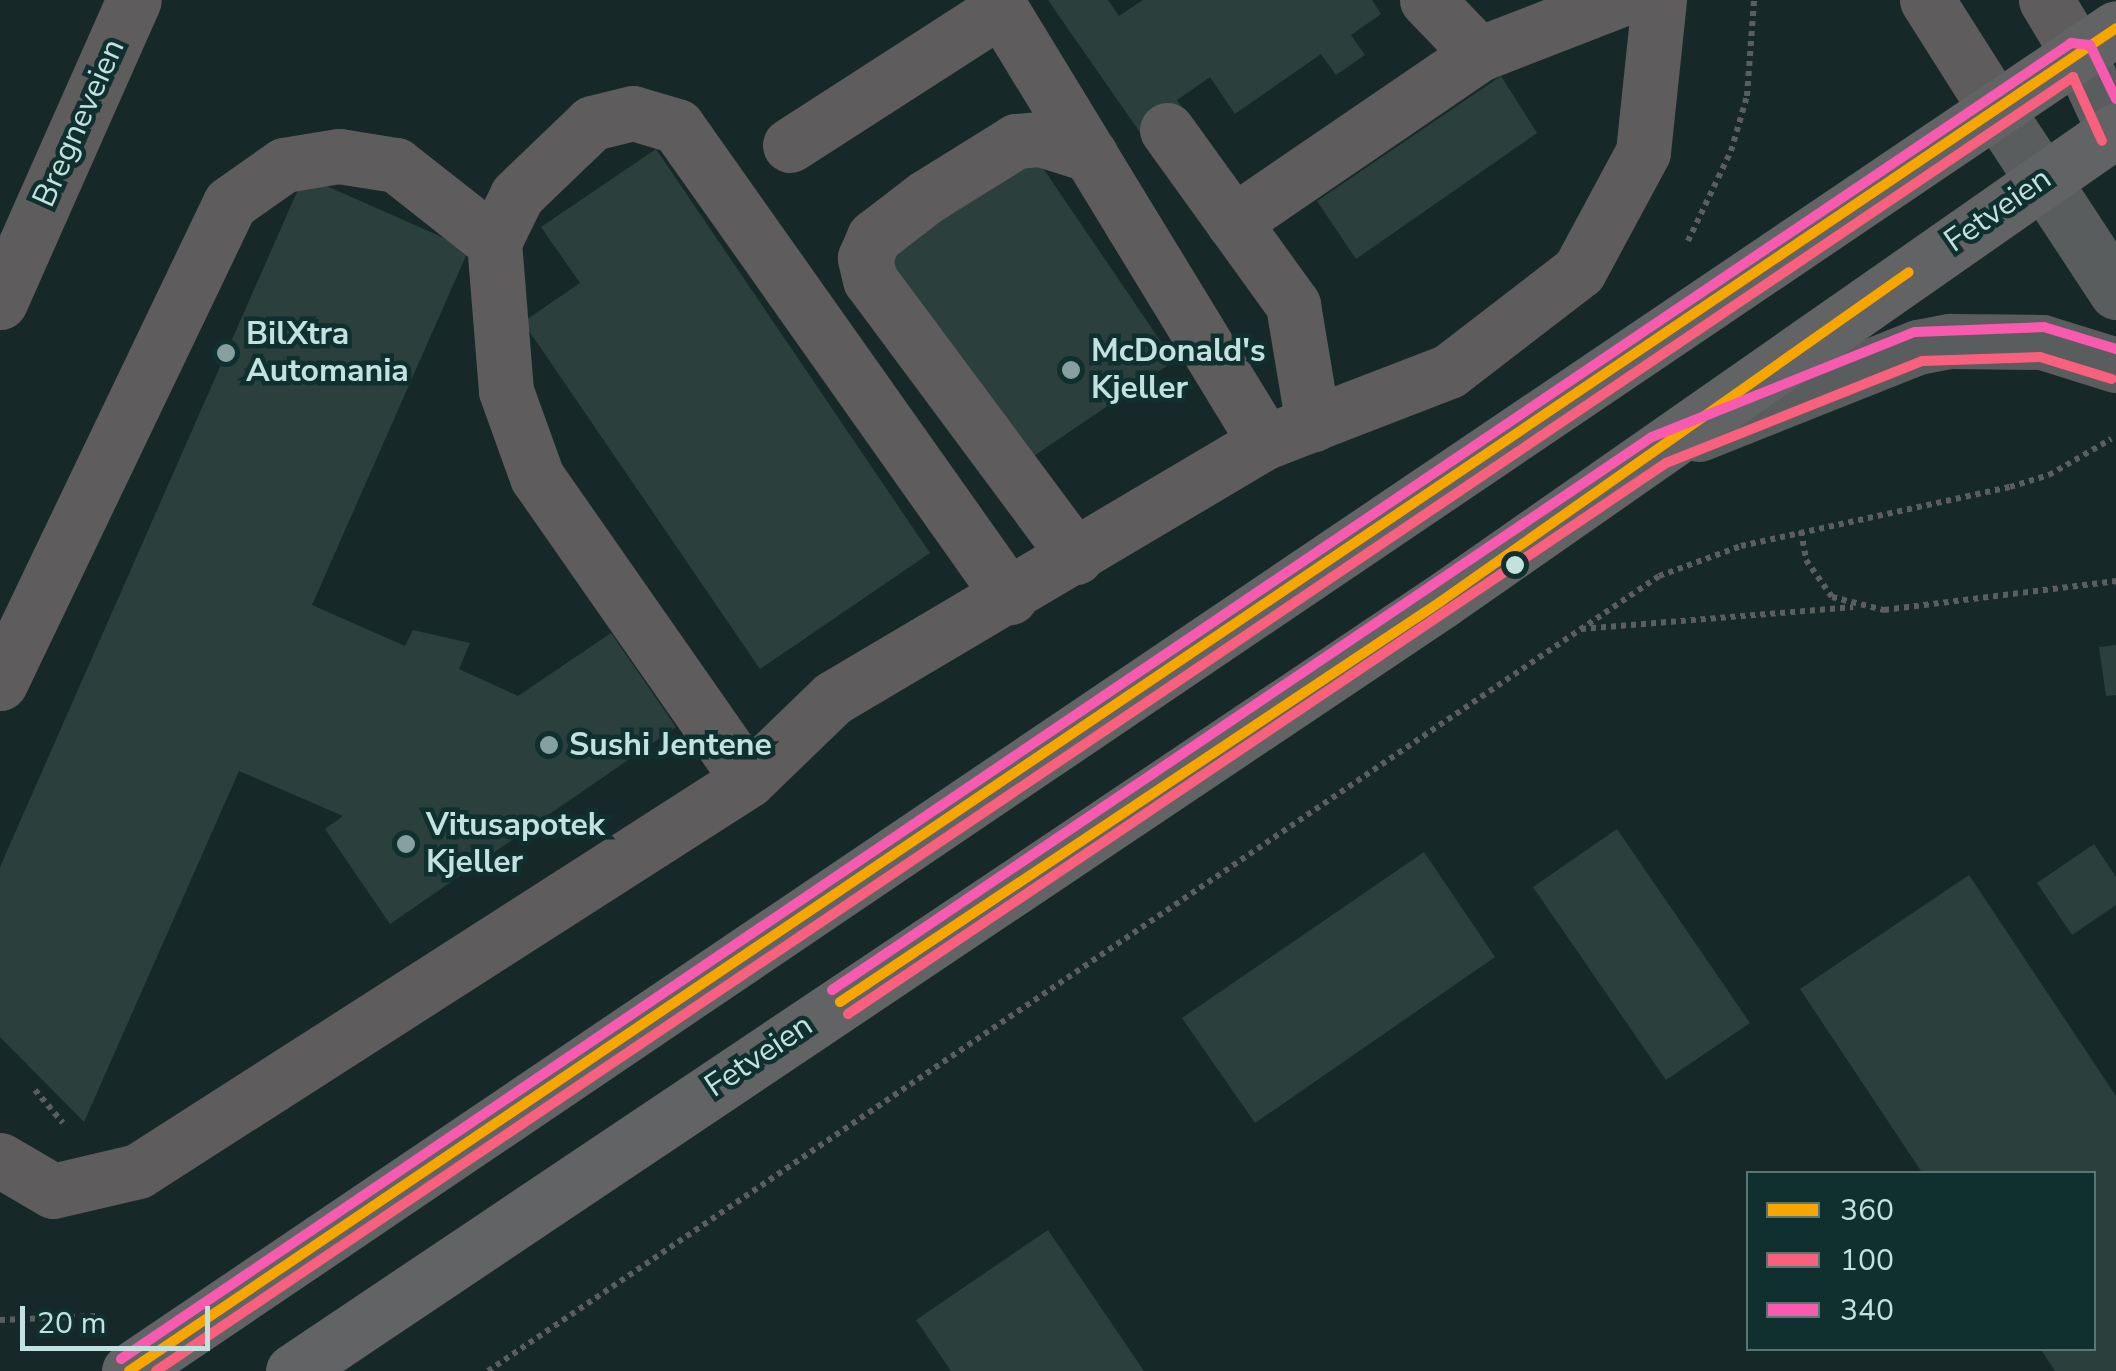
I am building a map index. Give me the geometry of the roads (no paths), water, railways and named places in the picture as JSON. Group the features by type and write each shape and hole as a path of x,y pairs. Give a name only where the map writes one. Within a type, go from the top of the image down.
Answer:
{"highway":[{"path":"129,1371 2097,41"},
{"name":"Fetveien","path":"293,1371 1659,450 2040,180 2115,132"}],"main road":[{"path":"2097,41 2115,132"},
{"path":"1996,108 2116,292"},
{"path":"1659,450 1918,347 1950,341 2042,342 2116,365"}],"street":[{"name":"Bregneveien","path":"0,302 134,0"},
{"path":"1427,0 1479,54"},
{"path":"1234,222 1479,54 1618,0"},
{"path":"0,1160 53,1191 138,1171 748,780 834,698 1289,433 1449,371 1579,271 1643,152 1659,0"},
{"path":"1927,0 1996,108"},
{"path":"2046,0 2097,41"},
{"path":"790,145 1001,9 1091,155 1289,433"},
{"path":"748,780 536,477 506,391 494,242 516,195 592,123 634,113 677,126 1010,597"},
{"path":"1168,130 1294,305 1289,433"},
{"path":"1076,558 870,280 865,258 874,237 1016,141 1042,139 1091,155"},
{"path":"0,682 230,203 284,165 339,156 396,165 494,242"}],"place":[{"name":"BilXtra Automania","path":"226,353"},
{"name":"McDonald's Kjeller","path":"1071,370"},
{"name":"Sushi Jentene","path":"549,745"},
{"name":"Vitusapotek Kjeller","path":"406,844"}]}
